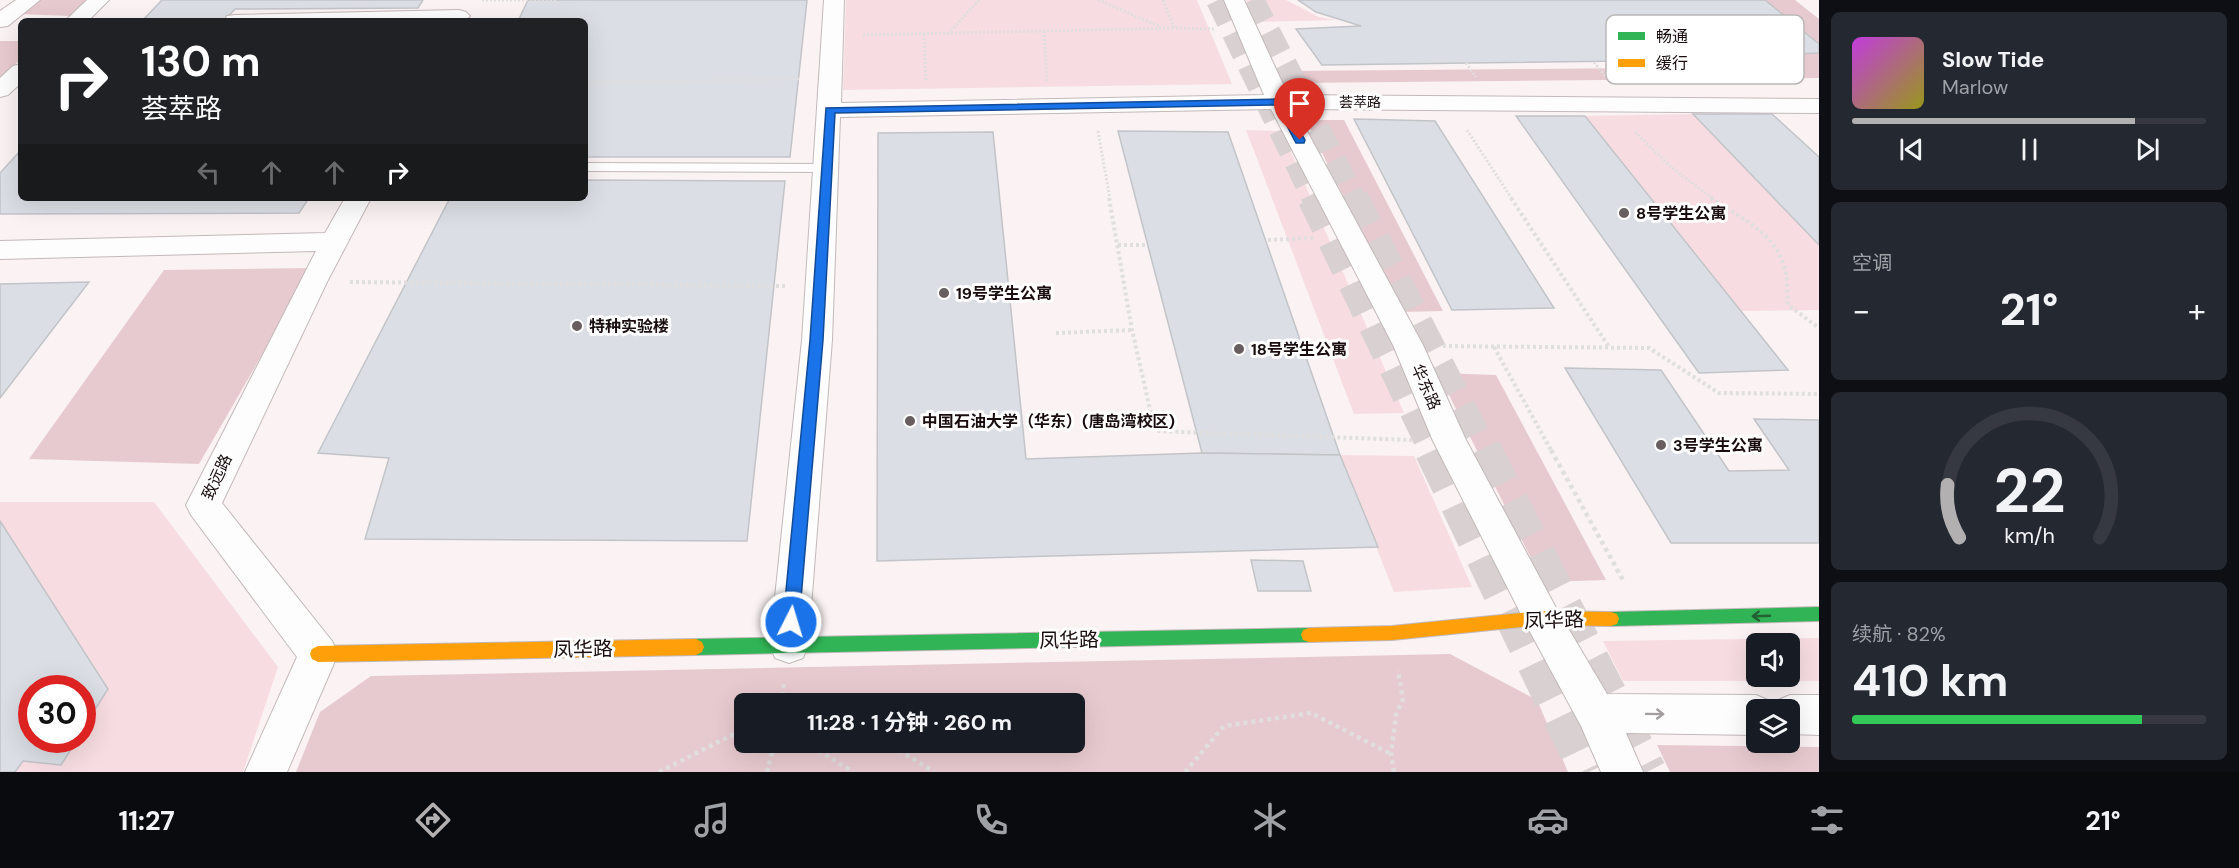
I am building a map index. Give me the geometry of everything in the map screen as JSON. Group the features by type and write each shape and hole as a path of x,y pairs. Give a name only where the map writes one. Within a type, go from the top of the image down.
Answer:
{"street":[{"path":"0,22 30,0"},
{"path":"79,18 99,0"},
{"path":"789,645 820,286 834,0"},
{"name":"华东路","path":"1234,0 1279,102 1408,345 1450,441 1542,618 1596,713 1622,772"},
{"path":"297,18 463,10"},
{"path":"0,22 18,24"},
{"path":"0,90 18,74"},
{"name":"荟萃路","path":"830,110 1279,102 1819,106"},
{"name":"致远路","path":"318,654 203,504 333,242 356,201"},
{"path":"0,250 333,242"},
{"name":"凤华路","path":"318,654 1392,633 1542,618 1645,619 1819,614"},
{"path":"266,772 318,654"},
{"path":"1596,713 1746,715"},
{"path":"1800,715 1819,715"}],"lane":[{"path":"588,166 826,168"}],"path":[{"path":"463,10 556,0"},
{"path":"948,34 979,0"},
{"path":"1098,0 1163,28"},
{"path":"1163,0 1174,28"},
{"path":"832,34 948,34 1163,28 1248,29"},
{"path":"1044,31 1048,106"},
{"path":"924,34 928,108"},
{"path":"588,83 831,78"},
{"path":"1450,103 1609,348"},
{"path":"1616,104 1626,122 1661,159 1708,196 1747,222 1778,252 1786,270 1788,305 1819,328"},
{"path":"1094,107 1132,330 1155,431 1450,441"},
{"path":"1268,240 1351,237"},
{"path":"1118,245 1148,245"},
{"path":"313,282 820,286"},
{"path":"1056,333 1132,330"},
{"path":"1408,345 1649,348 1719,393 1819,394"},
{"path":"1494,346 1645,619"},
{"path":"1392,633 1404,699 1396,715 1391,754 1394,772"},
{"path":"1185,772 1224,726 1311,713 1391,754"},
{"path":"659,772 734,734"},
{"path":"767,772 772,753"},
{"path":"822,753 852,772"},
{"path":"904,753 934,772"}],"shaded area":[{"path":"40,0 88,0 70,16 20,14"},
{"path":"846,0 1197,0 1232,84 843,90"},
{"path":"1246,0 1286,0 1319,17 1336,20 1255,22"},
{"path":"1765,0 1795,0 1819,19 1819,44 1804,32 1804,15 1783,15"},
{"path":"0,41 18,41 18,62 0,78"},
{"path":"1819,53 1819,78 1804,78 1804,54"},
{"path":"1606,68 1606,80 1292,83 1289,71"},
{"path":"1693,114 1819,245 1819,310 1741,311 1585,116"},
{"path":"1306,120 1344,120 1443,311 1400,312"},
{"path":"1246,130 1282,131 1404,413 1354,414"},
{"path":"312,268 199,464 29,459 164,270"},
{"path":"1438,373 1496,375 1606,580 1543,582"},
{"path":"1340,455 1414,456 1472,587 1394,592"},
{"path":"0,502 154,502 278,667 243,772 15,772 23,761 61,765 69,753 96,753 96,709 108,689 0,521"},
{"path":"1800,638 1819,638 1819,681 1800,681"},
{"path":"1746,639 1746,681 1623,681 1603,641"},
{"path":"1450,654 1537,700 1568,772 296,772 320,712 371,676"},
{"path":"1657,745 1746,746 1746,753 1800,753 1800,747 1819,747 1819,772 1670,772"}],"building":[{"path":"162,0 423,0 418,8 235,9 227,18 145,18"},
{"path":"528,0 807,0 790,157 588,157 588,18 519,18"},
{"path":"1298,0 1765,0 1783,15 1606,15 1606,61 1322,65 1296,29 1361,26 1316,12"},
{"path":"1804,32 1819,44 1819,53 1804,54"},
{"path":"1693,114 1772,114 1819,157 1819,245"},
{"name":"8号学生公寓","path":"1516,116 1585,116 1788,370 1699,373"},
{"path":"1354,119 1435,121 1554,308 1452,310"},
{"name":"18号学生公寓","path":"1118,131 1228,132 1340,455 1202,453"},
{"name":"19号学生公寓","path":"993,132 1026,459 1202,453 1340,455 1378,547 877,561 878,133"},
{"path":"18,153 18,201 307,201 299,213 0,214 0,173"},
{"name":"特种实验楼","path":"588,180 785,181 747,541 365,539 389,458 318,453 448,201 588,201"},
{"path":"89,282 0,398 0,284"},
{"name":"3号学生公寓","path":"1565,368 1661,370 1729,471 1789,470 1754,419 1819,420 1819,543 1671,543"},
{"path":"0,521 108,689 96,708 96,675 18,675 18,753 69,753 61,765 23,761 15,772 0,772"},
{"path":"1251,560 1303,561 1311,591 1258,591"}],"tunnel":[{"path":"1218,0 1314,199"},
{"path":"1252,0 1354,199"},
{"path":"1313,198 1435,452"},
{"path":"1353,198 1483,452"},
{"path":"1434,450 1589,772"},
{"path":"1482,450 1647,772"}],"traffic: fast":[{"path":"1611,619 1819,614"},
{"path":"696,647 1309,635"}],"traffic: slow":[{"path":"1309,635 1392,633 1542,618 1611,619"},
{"path":"318,654 696,647"}],"place":[{"name":"8号学生公寓","path":"1624,213"},
{"name":"19号学生公寓","path":"944,293"},
{"name":"特种实验楼","path":"577,326"},
{"name":"18号学生公寓","path":"1239,349"},
{"name":"中国石油大学（华东）(唐岛湾校区)","path":"910,421"},
{"name":"3号学生公寓","path":"1661,445"}],"route":[{"path":"791,622 817,340 830,110 1279,102 1300,140"}]}
